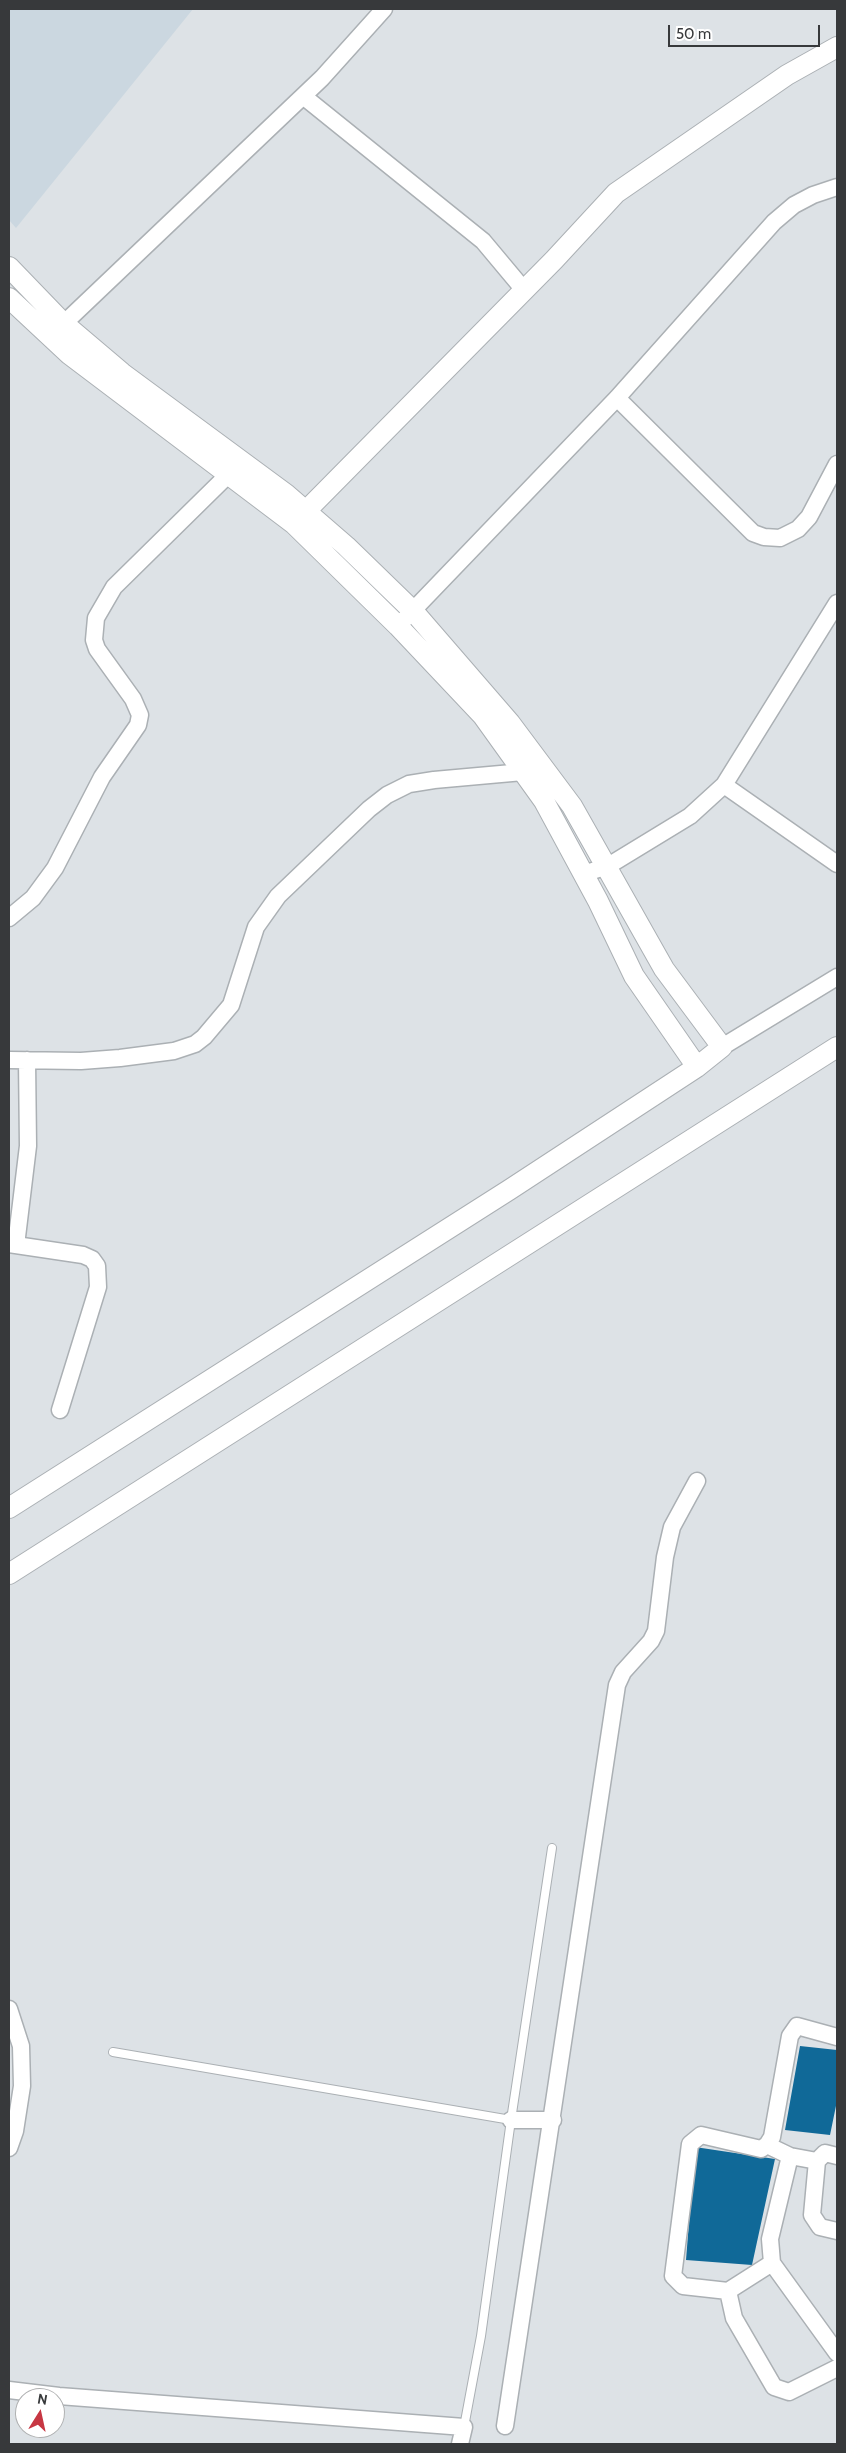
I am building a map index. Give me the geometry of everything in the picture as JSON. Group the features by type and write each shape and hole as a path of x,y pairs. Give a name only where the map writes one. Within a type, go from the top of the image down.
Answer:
{"street":[{"path":"57,330 303,96 384,9"},
{"path":"300,518 524,290 616,193 787,75 837,47"},
{"path":"303,96 483,241 524,290"},
{"path":"398,626 414,612 617,398 774,222 794,205 813,195 837,187"},
{"path":"9,267 57,330"},
{"path":"9,298 122,373 234,468 300,518 346,546 414,612 510,723 572,806 608,866 661,964 722,1047"},
{"path":"617,398 753,533 764,538 780,538 798,529 809,517 837,464"},
{"path":"9,918 33,898 55,868 102,777 138,725 140,715 133,699 97,650 94,640 96,618 114,587 234,468"},
{"path":"300,518 483,716 524,772 544,801 634,976 697,1067"},
{"path":"583,874 608,866 690,816 724,785 837,603"},
{"path":"9,1060 81,1061 120,1058 174,1051 195,1044 204,1037 231,1005 256,927 278,896 369,809 387,795 409,784 524,772"},
{"path":"724,785 837,864"},
{"path":"634,976 661,964"},
{"path":"9,1508 517,1185 697,1067 722,1047 837,977"},
{"path":"9,1574 837,1048"},
{"path":"27,1060 28,1146 12,1244 83,1255 92,1260 97,1266 98,1288 60,1410"},
{"path":"505,2426 552,2120 566,2010 617,1685 623,1672 651,1641 656,1631 665,1557 670,1534 697,1481"},
{"path":"9,2008 21,2046 22,2086 16,2130 9,2148"},
{"path":"772,2263 728,2291 683,2286 673,2276 690,2144 701,2135 761,2149 767,2145 772,2137 790,2036 797,2026 837,2037"},
{"path":"511,2120 552,2120"},
{"path":"767,2145 790,2156 817,2161"},
{"path":"837,2156 825,2153 817,2161 812,2215 820,2227 837,2231"},
{"path":"790,2156 770,2239 772,2263 837,2352"},
{"path":"728,2291 734,2318 774,2388 789,2392 837,2368"},
{"path":"9,2390 59,2396 464,2427 460,2444"}],"lane":[{"path":"464,2427 481,2336 552,1848"},
{"path":"113,2052 511,2120"}],"shaded area":[{"path":"9,9 193,9 16,228 9,220"}],"building":[{"path":"800,2046 837,2050 837,2101 830,2135 785,2130"},
{"path":"695,2147 775,2159 752,2265 686,2260"}]}
